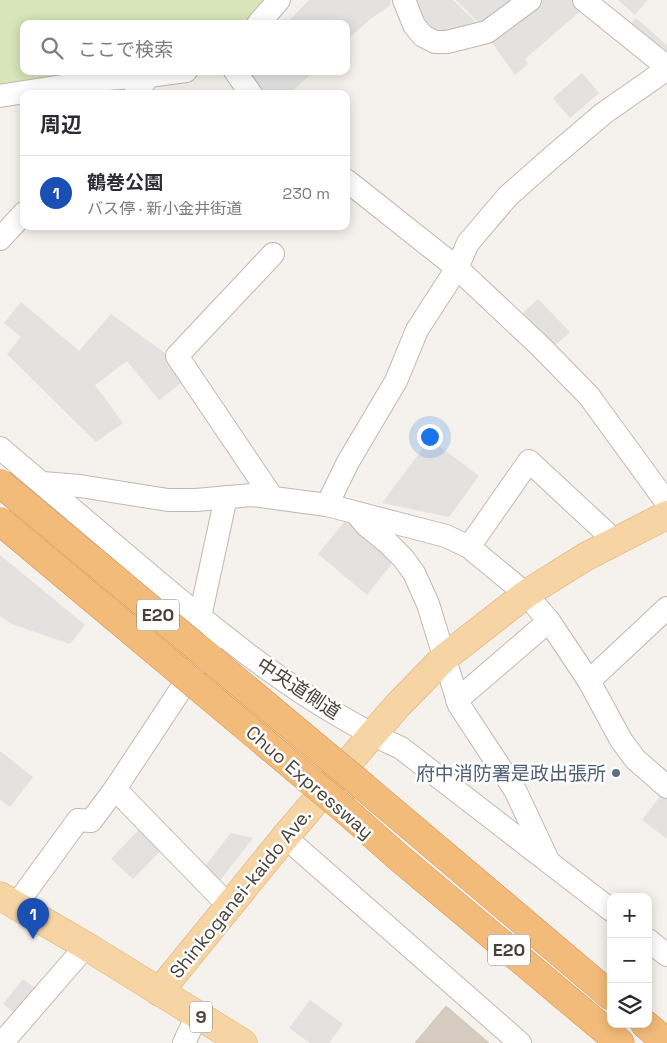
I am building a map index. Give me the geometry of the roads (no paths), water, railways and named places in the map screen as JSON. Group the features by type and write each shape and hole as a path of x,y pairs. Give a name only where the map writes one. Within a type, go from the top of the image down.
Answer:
{"highway":[{"name":"Chuo Expressway","path":"0,482 364,786 607,993"},
{"name":"Chuo Expressway","path":"0,521 620,1043"},
{"path":"408,825 607,975"},
{"path":"398,857 602,1043"},
{"path":"652,1009 667,1021"},
{"path":"650,1028 667,1043"}],"main road":[{"name":"Shinkoganei-kaido Ave.","path":"159,992 228,905 372,735 444,658 526,594 585,557 667,515"},
{"path":"8,901 86,946 159,992"},
{"name":"9","path":"159,992 243,1043"}],"street":[{"path":"262,20 280,0"},
{"path":"404,0 414,25 423,36 435,42 447,42 487,32 530,0"},
{"path":"327,505 348,462 396,381 417,330 457,268 468,243 508,196 604,113 667,68 584,0"},
{"path":"38,90 107,79 156,75"},
{"path":"238,75 247,90"},
{"path":"138,90 149,76"},
{"path":"0,96 20,93"},
{"path":"350,183 457,268 540,346 589,396 667,503"},
{"path":"0,239 20,217"},
{"path":"272,497 177,356 274,254"},
{"name":"中央道側道","path":"0,448 219,632 287,683 372,735 401,748 607,907"},
{"path":"469,547 529,462 615,541"},
{"path":"42,483 80,486 168,500 196,500 252,495 327,505 446,536 469,547 526,594 549,621 589,681 621,740 635,758 667,787"},
{"path":"200,617 226,497"},
{"path":"355,512 366,525 388,543 414,573 428,604 459,706 515,790 548,861"},
{"path":"589,681 667,608"},
{"path":"457,700 549,621"},
{"path":"8,901 78,820 91,821 115,789 219,632"},
{"path":"115,789 228,905"},
{"path":"285,837 520,1043"},
{"path":"652,943 667,955"},
{"path":"2,1043 86,946"},
{"path":"184,1043 197,1015"}],"place":[{"name":"府中消防署是政出張所","path":"616,773"},
{"name":"鶴巻公園","path":"33,939"}]}
